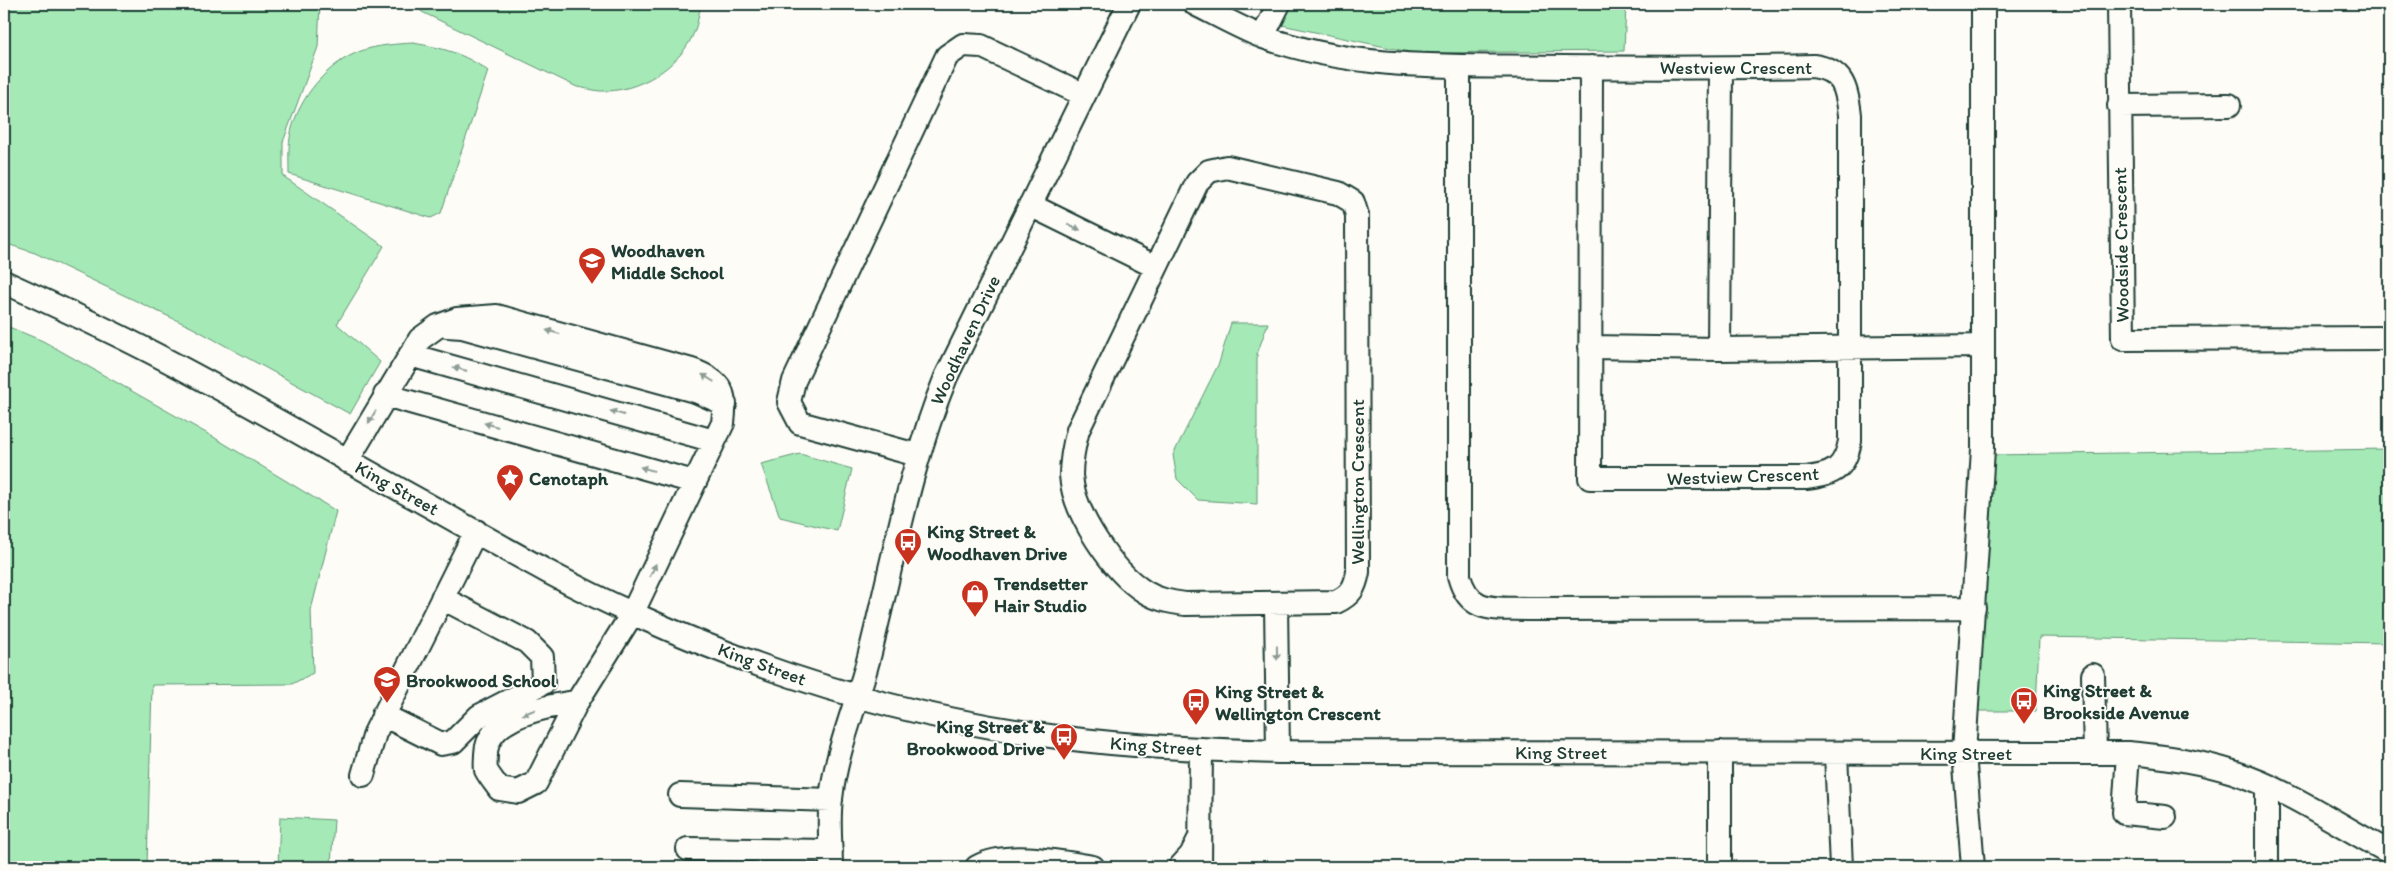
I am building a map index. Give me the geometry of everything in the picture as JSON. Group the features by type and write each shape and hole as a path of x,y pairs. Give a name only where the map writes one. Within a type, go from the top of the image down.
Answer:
{"street":[{"name":"Woodhaven Drive","path":"831,859 831,800 838,762 856,696 869,658 917,455 946,377 1128,4"},
{"name":"Westview Crescent","path":"1195,4 1263,36 1371,62 1459,66 1592,67 1721,69 1824,68 1834,73 1846,90 1850,115 1850,441 1847,456 1836,471 1822,476 1806,478 1590,478 1592,67"},
{"path":"1263,36 1279,4"},
{"path":"1973,867 1964,753 1983,449 1983,4"},
{"name":"Woodside Crescent","path":"2119,4 2123,339 2389,338"},
{"path":"917,455 800,422 789,402 794,381 947,56 963,45 981,46 1084,95"},
{"path":"1459,66 1458,576 1463,591 1473,602 1490,608 1527,609 1974,608"},
{"path":"1719,349 1721,69"},
{"path":"2119,106 2229,105"},
{"name":"Wellington Crescent","path":"1227,167 1338,193 1353,202 1357,215 1358,572 1356,582 1348,596 1336,602 1276,604 1185,604 1163,600 1145,592 1115,565 1077,503 1072,476 1072,454 1078,430 1156,267 1197,183 1209,171 1218,168 1227,167"},
{"path":"1030,205 1156,267"},
{"name":"King Street","path":"4,282 140,346 476,531 632,614 747,660 856,696 958,720 1061,738 1127,745 1201,749 1278,752 2128,753 2199,762 2234,772 2297,799 2389,852"},
{"path":"347,460 420,339 438,326 462,327 698,392 725,404 723,422 632,614 577,702"},
{"path":"1590,347 1719,349 1982,346"},
{"path":"410,355 714,441"},
{"path":"385,395 694,482"},
{"path":"363,775 374,732 476,531"},
{"path":"383,715 441,744 453,742 479,716 543,682 542,657 527,642 442,598"},
{"path":"1276,604 1278,752"},
{"path":"2093,675 2094,753"},
{"path":"1200,867 1201,749"},
{"path":"1720,752 1720,867"},
{"path":"1836,753 1841,867"},
{"path":"2128,753 2124,814 2164,817"},
{"path":"2267,786 2267,867"},
{"path":"680,795 831,800"},
{"path":"1180,867 1191,855 1199,838"},
{"path":"688,848 831,859"},
{"path":"977,867 985,863 1009,859 1050,860 1093,867"}],"green space":[{"path":"4,4 320,4 318,47 283,142 283,176 384,246 337,324 380,362 350,414 193,328 35,253 4,243"},
{"path":"414,4 701,4 696,27 689,43 669,66 643,82 629,87 600,91 577,87 422,12"},
{"path":"1287,4 1626,4 1624,51 1414,53 1277,24"},
{"path":"413,43 452,52 488,71 441,213 431,218 289,174 291,132 301,107 316,83 337,64 361,51 380,46"},
{"path":"1231,323 1268,323 1257,354 1257,504 1198,500 1177,479 1173,455 1219,363"},
{"path":"4,325 43,341 215,438 336,511 311,610 313,673 292,684 152,685 147,867 4,867"},
{"path":"2389,449 2389,643 2039,637 2036,711 1975,711 1991,455"},
{"path":"800,454 852,469 837,531 780,517 761,464"},
{"path":"280,817 334,820 331,865 328,867 278,867"}],"place":[{"name":"Woodhaven Middle School","path":"592,285"},
{"name":"Cenotaph","path":"510,502"},
{"name":"King Street & Woodhaven Drive","path":"908,566"},
{"name":"Trendsetter Hair Studio","path":"975,618"},
{"name":"Brookwood School","path":"387,704"},
{"name":"King Street & Brookside Avenue","path":"2024,725"},
{"name":"King Street & Wellington Crescent","path":"1196,726"},
{"name":"King Street & Brookwood Drive","path":"1064,761"}]}
